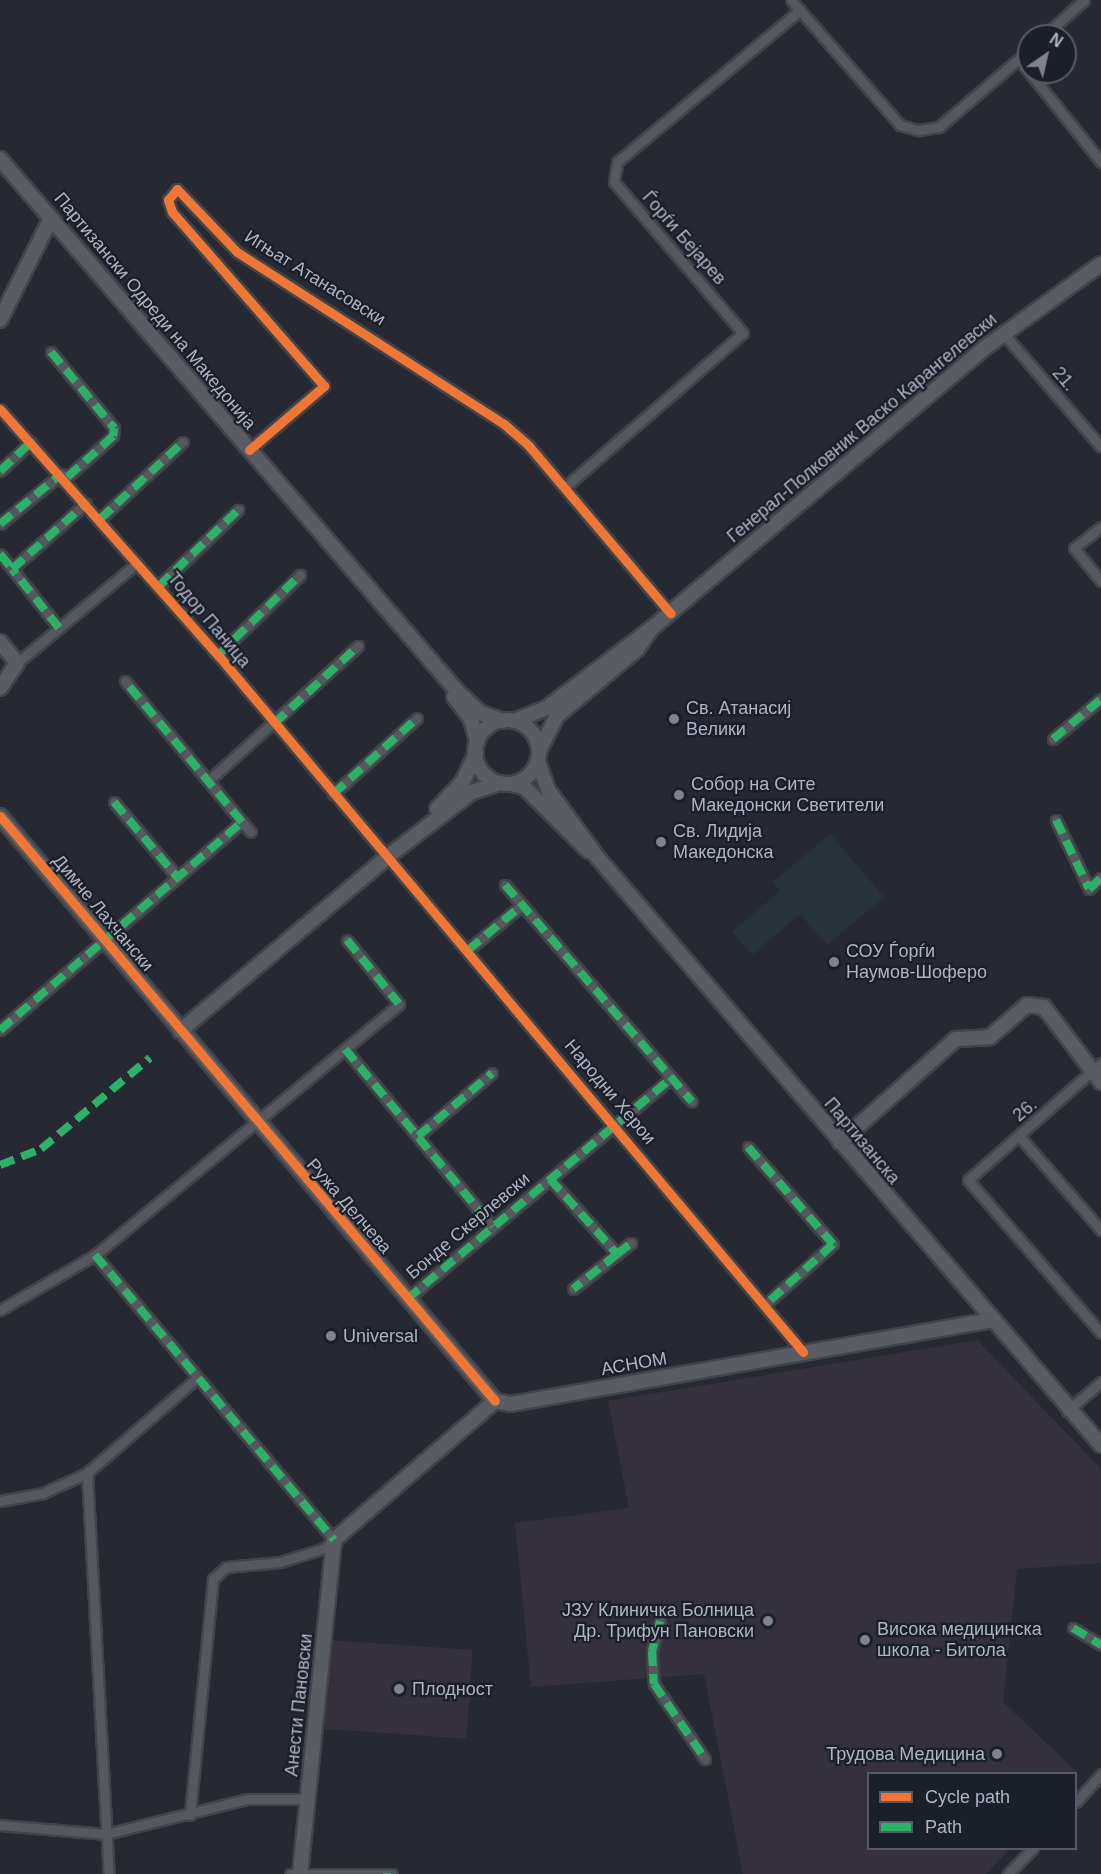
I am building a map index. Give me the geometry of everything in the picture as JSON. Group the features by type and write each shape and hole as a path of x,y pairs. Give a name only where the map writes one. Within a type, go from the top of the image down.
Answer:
{"street":[{"path":"791,0 900,124 918,130 939,128 1017,65"},
{"path":"1057,24 1084,0"},
{"name":"Ѓорѓи Бејарев","path":"565,488 743,333 614,182 617,162 800,10"},
{"path":"1039,84 1101,162"},
{"name":"Партизански Одреди на Македонија","path":"0,159 423,650 481,712 508,721"},
{"name":"Игњат Атанасовски","path":"249,450 324,386 172,212 168,200 177,189 237,252 488,411 565,488 670,613"},
{"path":"0,320 51,218"},
{"name":"Генерал-Полковник Васко Карангелевски","path":"386,858 455,792 487,728 548,707 652,628 1003,333 1101,264"},
{"name":"21.","path":"1003,333 1101,447"},
{"path":"0,524 113,436 114,428 51,352"},
{"name":"Тодор Паница","path":"0,409 159,586 386,858"},
{"path":"0,471 31,442"},
{"path":"100,519 183,442"},
{"path":"12,569 86,503"},
{"path":"159,586 238,510"},
{"path":"1101,527 1074,548 1101,581"},
{"path":"0,554 59,628"},
{"path":"0,688 17,663 137,563"},
{"path":"218,655 300,575"},
{"name":"Генерал-Полковник Васко Карангелевски","path":"180,1031 386,858 472,792 527,777 557,716 638,649 652,628"},
{"path":"0,642 17,663"},
{"path":"208,781 358,646"},
{"name":"Партизански Одреди на Македонија","path":"423,650 471,719 476,747"},
{"path":"125,681 251,832"},
{"path":"1053,739 1101,699"},
{"path":"333,794 417,718"},
{"path":"508,721 532,732 538,757"},
{"path":"476,747 483,772 505,783"},
{"name":"Партизанска","path":"538,757 548,790 598,858 1067,1411 1101,1444"},
{"name":"Партизанска","path":"505,783 525,787 598,858"},
{"path":"114,802 178,878"},
{"name":"Димче Лахчански","path":"0,816 180,1031"},
{"path":"1056,820 1089,889 1101,878"},
{"name":"Димче Лахчански","path":"0,1030 106,942 242,822"},
{"name":"Народни Херои","path":"386,858 468,950 615,1124 766,1304 803,1352"},
{"path":"505,885 692,1102"},
{"path":"468,950 522,905"},
{"path":"0,1310 95,1255 399,1004 347,940"},
{"path":"840,1142 956,1039 990,1037 1027,1005 1044,1007 1098,1073"},
{"name":"Ружа Делчева","path":"180,1031 495,1401"},
{"path":"345,1049 493,1227"},
{"path":"418,1137 492,1073"},
{"name":"26.","path":"1098,1073 968,1180 1101,1333"},
{"name":"Народни Херои","path":"615,1124 671,1078"},
{"name":"Бонде Скерлевски","path":"408,1299 615,1124"},
{"path":"1019,1136 1101,1230"},
{"path":"748,1147 833,1244 766,1304"},
{"name":"Бонде Скерлевски","path":"550,1179 616,1254"},
{"path":"573,1289 631,1243"},
{"path":"95,1255 196,1379 333,1539"},
{"name":"АСНОМ","path":"495,1401 511,1404 990,1320"},
{"path":"0,1501 43,1493 87,1473 196,1379"},
{"path":"1067,1411 1101,1382"},
{"path":"190,1815 213,1579 226,1567 280,1562 325,1548 495,1401"},
{"path":"87,1473 109,1874"},
{"name":"Анести Пановски","path":"300,1874 333,1539"},
{"path":"660,1621 652,1651 654,1684 705,1759"},
{"path":"1073,1628 1101,1646"},
{"path":"1077,1801 1101,1774"},
{"path":"0,1825 106,1834 247,1799 308,1799"},
{"path":"1008,1874 1031,1850"},
{"path":"290,1874 389,1874"}],"shaded area":[{"path":"830,834 884,897 827,945 800,914 752,955 732,932 780,891 773,882"},
{"name":"ЈЗУ Клиничка Болница Др. Трифун Пановски","path":"977,1340 1101,1469 1101,1563 1017,1569 1003,1702 1077,1772 867,1772 867,1850 1009,1850 986,1874 743,1874 704,1674 531,1687 515,1523 629,1508 608,1401"},
{"name":"Плодност","path":"329,1640 473,1650 466,1739 323,1729"}],"marked path":[{"path":"51,352 114,428 113,436 65,479"},
{"path":"0,471 31,442"},
{"path":"100,519 183,442"},
{"path":"0,524 61,474"},
{"path":"59,628 12,569 86,503"},
{"path":"159,586 238,510"},
{"path":"0,554 12,569"},
{"path":"218,655 300,575"},
{"path":"274,724 358,646"},
{"path":"0,1030 242,822 125,681"},
{"path":"1053,739 1101,699"},
{"path":"333,794 417,718"},
{"path":"114,802 178,878"},
{"path":"1056,820 1089,889 1101,878"},
{"path":"505,885 692,1102"},
{"path":"468,950 522,905"},
{"path":"347,940 399,1004"},
{"path":"345,1049 493,1227"},
{"path":"0,1165 41,1149 150,1058"},
{"path":"418,1136 492,1073"},
{"path":"407,1299 671,1078"},
{"path":"748,1147 833,1244 766,1304"},
{"path":"550,1179 617,1254 573,1289"},
{"path":"617,1254 631,1243"},
{"path":"95,1255 334,1540"},
{"path":"660,1621 652,1651 654,1684 705,1759"},
{"path":"1073,1628 1101,1645"}],"cycle path":[{"path":"249,450 324,386 172,212 168,200 177,189 237,252 504,424 529,446 670,613"},
{"path":"0,409 218,655 803,1352"},
{"path":"0,816 495,1401"}],"place":[{"name":"Св. Атанасиј Велики","path":"674,719"},
{"name":"Собор на Сите Македонски Светители","path":"679,795"},
{"name":"Св. Лидија Македонска","path":"661,842"},
{"name":"СОУ Ѓорѓи Наумов-Шоферо","path":"834,962"},
{"name":"Universal","path":"331,1336"},
{"name":"ЈЗУ Клиничка Болница Др. Трифун Пановски","path":"768,1621"},
{"name":"Висока медицинска школа - Битола","path":"865,1640"},
{"name":"Плодност","path":"399,1689"},
{"name":"Трудова Медицина","path":"997,1754"}]}
